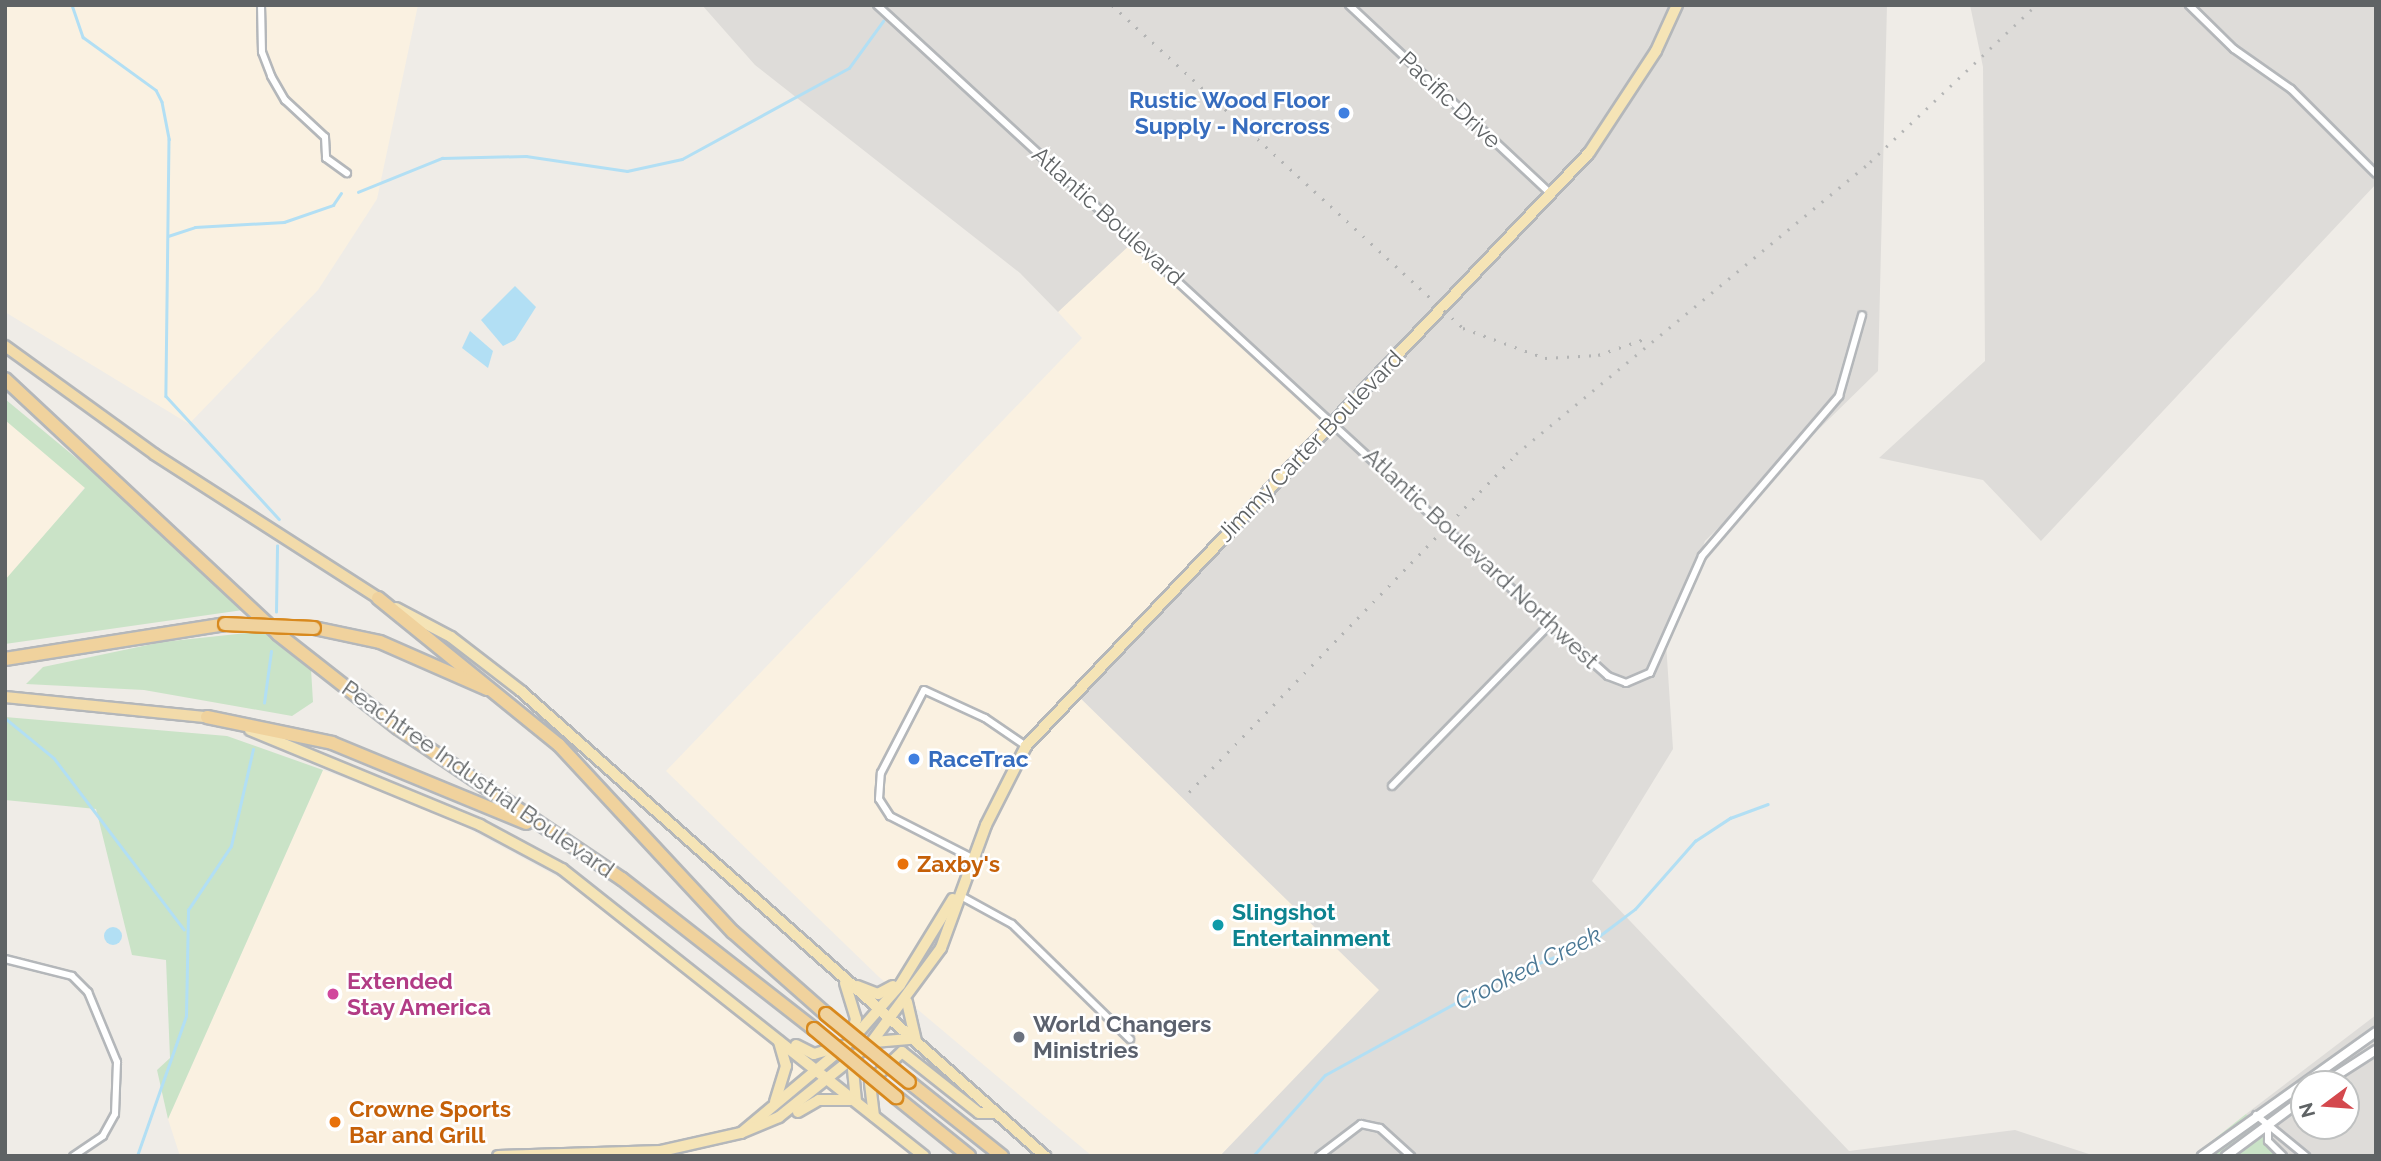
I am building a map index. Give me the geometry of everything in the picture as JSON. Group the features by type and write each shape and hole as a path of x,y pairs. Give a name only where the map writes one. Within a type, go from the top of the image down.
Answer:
{"highway":[{"path":"5,346 154,454 378,598 500,696 576,760 733,932 826,1014 1002,1156"},
{"name":"Peachtree Industrial Boulevard","path":"5,379 278,634 398,728 564,841 814,1029 969,1156"},
{"path":"5,659 225,624 314,628 419,657 500,696"},
{"path":"5,697 207,717 279,728 358,752 564,841"}],"main road":[{"name":"Jimmy Carter Boulevard","path":"871,1044 908,1002 949,933 957,894 1026,746 1333,420 1552,196 1622,108 1677,5"},
{"path":"378,598 451,637 521,691 878,1010 893,1018 915,1042 1045,1156"},
{"path":"207,717 523,846 599,894 925,1156"},
{"name":"Jimmy Carter Boulevard","path":"741,1133 775,1104 824,1076 853,1044 957,894"},
{"path":"843,978 865,990 890,990 935,923"},
{"path":"695,969 706,970 805,1052 822,1054 853,1044 915,1042"},
{"path":"843,978 856,1019 853,1044 855,1102"},
{"path":"908,1002 915,1042"},
{"path":"824,1076 853,1044 893,1018"},
{"path":"775,1104 786,1066 778,1039"},
{"name":"Jimmy Carter Boulevard","path":"498,1156 687,1151 770,1123 819,1088 824,1076 853,1044"},
{"path":"874,1116 870,1082 902,1052 979,1113 994,1113"},
{"path":"741,1133 771,1130 819,1100 855,1102"}],"street":[{"path":"261,5 262,52 271,76 285,100 325,136 326,158 347,173"},
{"name":"Atlantic Boulevard","path":"877,5 1333,420"},
{"name":"Pacific Drive","path":"1349,5 1552,196"},
{"path":"2189,5 2234,49 2291,89 2376,174"},
{"name":"Atlantic Boulevard Northwest","path":"1333,420 1608,676 1635,681 1650,673 1702,556 1839,396 1862,315"},
{"path":"1392,786 1550,624"},
{"path":"972,858 890,816 879,799 881,774 924,690 1026,746"},
{"path":"957,894 1012,924 1130,1039"},
{"path":"5,959 72,976 88,992 117,1062 115,1114 103,1136 73,1156"},
{"path":"2202,1156 2376,1032"},
{"path":"2345,1070 2376,1050"},
{"path":"2226,1156 2290,1109"},
{"path":"2256,1115 2267,1127 2268,1140 2283,1156"},
{"path":"1320,1156 1361,1124 1380,1128 1411,1156"},
{"path":"2267,1127 2278,1128 2306,1156"}],"shaded area":[{"path":"5,5 418,5 377,199 318,290 189,424 5,312"},
{"path":"702,5 1887,5 1878,371 1705,541 1666,643 1673,749 1592,881 1849,1151 2015,1130 2095,1156 1220,1156 1379,990 1070,688 1335,432 1133,242 1058,312 1020,273 755,65"},
{"path":"1970,5 2376,5 2376,184 2041,541 1983,480 1879,458 1985,361 1983,67"},
{"path":"1132,241 1336,432 1070,688 1380,990 1220,1156 1092,1156 879,977 666,771 1082,338 1058,312"},
{"path":"5,420 85,487 7,581 5,580"},
{"path":"323,770 443,815 580,889 922,1156 180,1156 168,1119"},
{"path":"2376,1015 2376,1156 2284,1156 2246,1114 2290,1080 2290,1140 2360,1140 2360,1070 2304,1070"}],"green space":[{"path":"5,399 104,481 243,610 5,644 5,580 85,488 5,420"},
{"path":"265,631 311,669 313,702 292,716 144,690 26,684 43,667 162,642"},
{"path":"5,717 227,736 323,770 168,1119 157,1070 170,1058 166,960 132,955 96,809 5,800"},
{"path":"2246,1114 2284,1156 2193,1156"}],"water":[{"path":"515,286 536,307 515,340 503,346 481,320"},
{"path":"470,331 493,351 488,368 462,348"},
{"path":"113,927 119,930 122,936 119,942 113,945 107,942 104,936 107,930"}],"waterway":[{"path":"72,5 83,37 156,90 162,102 169,139 166,396 279,519"},
{"path":"358,192 442,158 526,156 627,171 682,159 849,68 883,21"},
{"path":"168,236 195,227 284,222 333,205 341,193"},
{"path":"276,612 277,546"},
{"path":"264,703 271,651"},
{"path":"5,718 54,758 184,929"},
{"path":"137,1156 186,1016 188,910 231,846 253,749"},
{"name":"Crooked Creek","path":"1253,1156 1325,1075 1499,979 1590,943 1635,909 1695,841 1730,818 1768,804"}],"railway":[{"path":"1112,5 1463,328 1545,358 1598,355 1647,338"},
{"path":"1189,792 1516,454 1870,162 2036,5"}],"place":[{"name":"Rustic Wood Floor Supply - Norcross","path":"1344,113"},
{"name":"RaceTrac","path":"914,759"},
{"name":"Zaxby's","path":"903,864"},
{"name":"Slingshot Entertainment","path":"1218,925"},
{"name":"Extended Stay America","path":"333,994"},
{"name":"World Changers Ministries","path":"1019,1037"},
{"name":"Crowne Sports Bar and Grill","path":"335,1122"}]}
